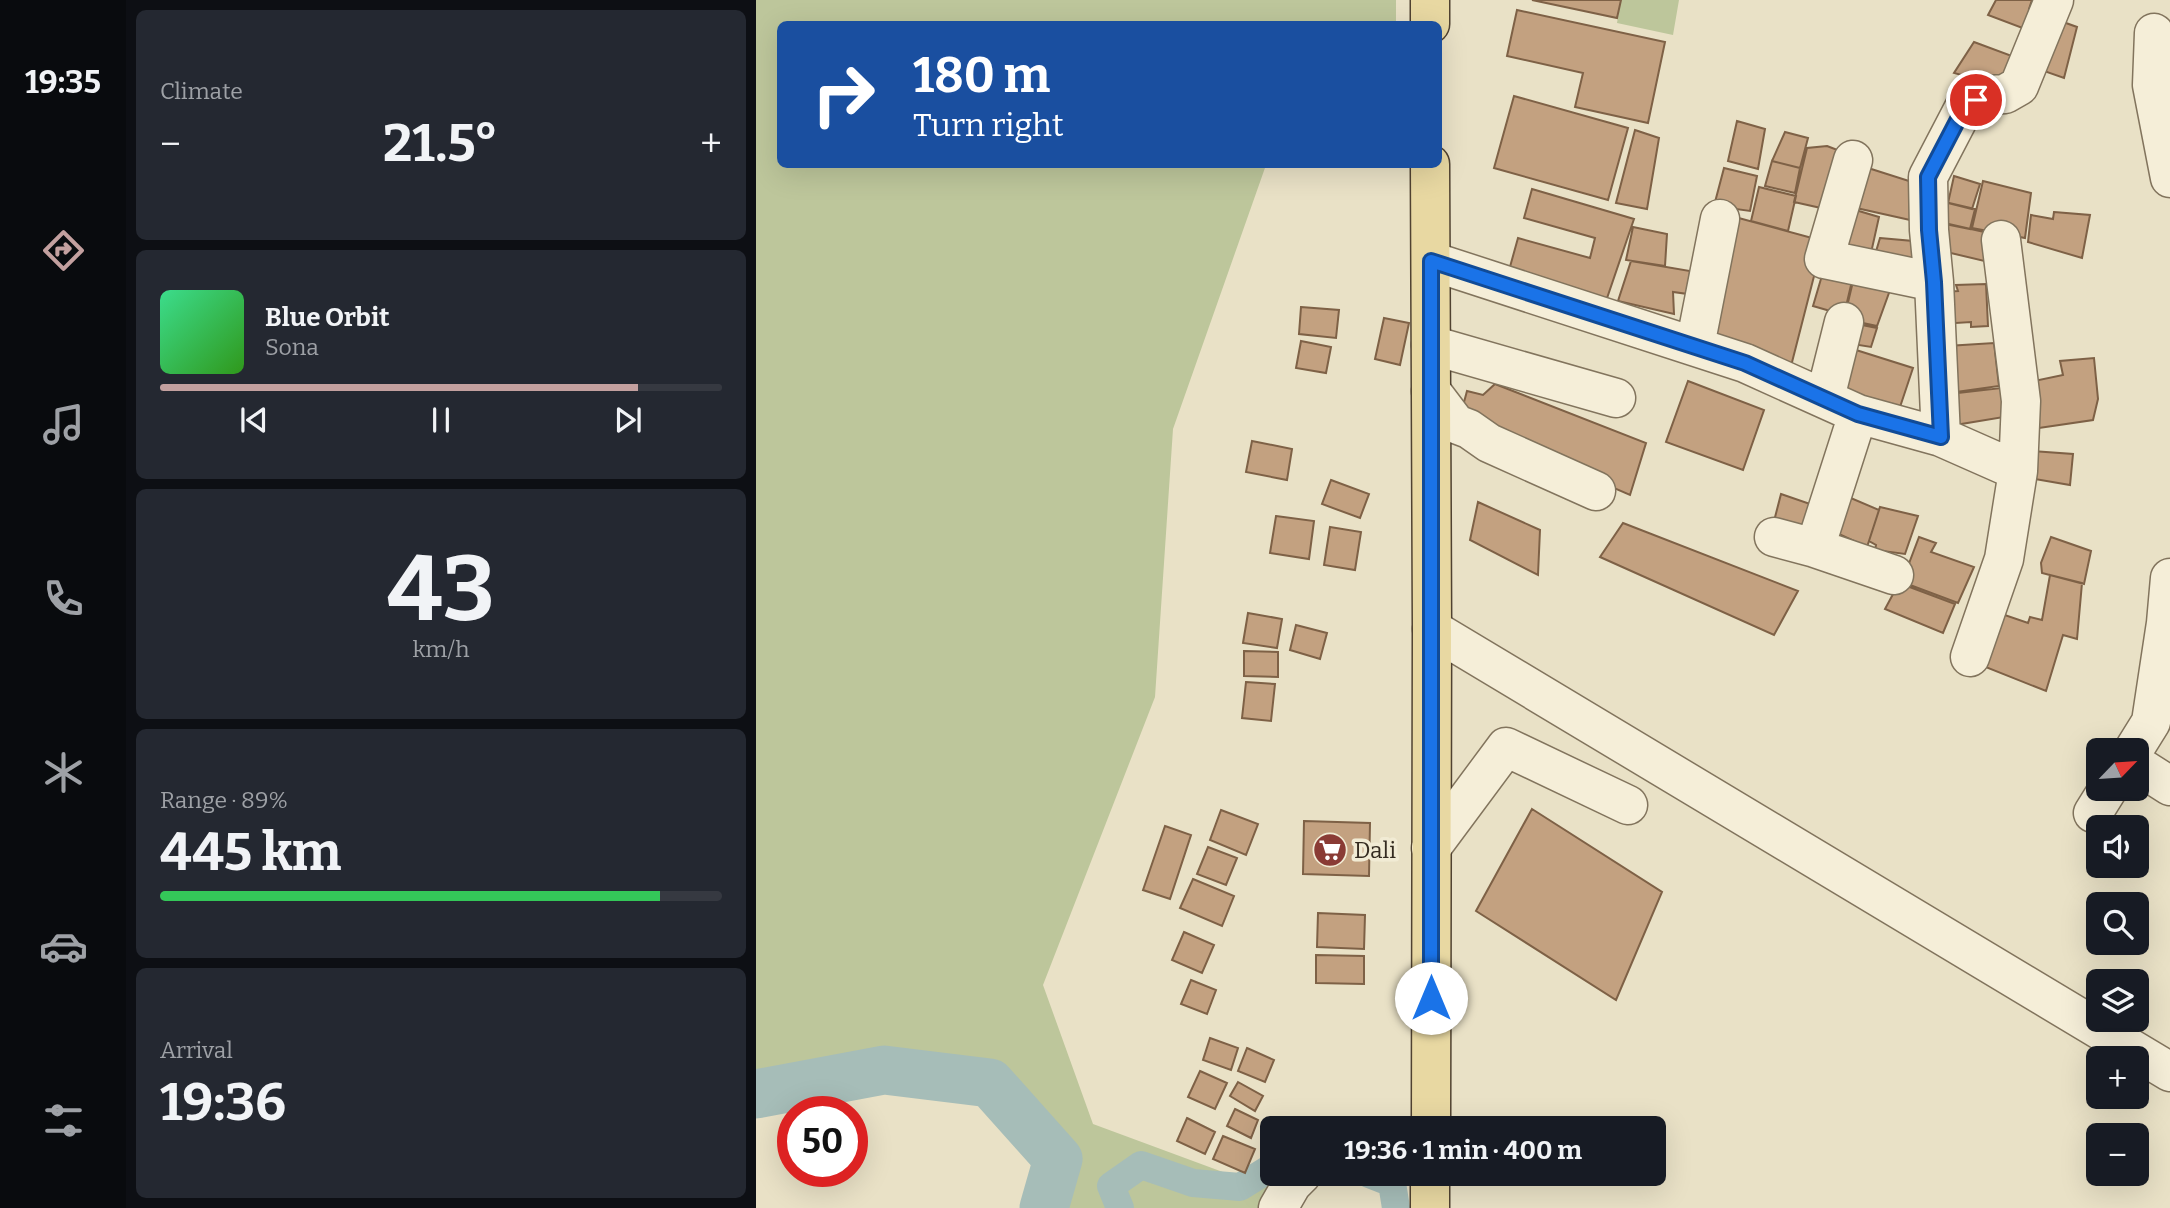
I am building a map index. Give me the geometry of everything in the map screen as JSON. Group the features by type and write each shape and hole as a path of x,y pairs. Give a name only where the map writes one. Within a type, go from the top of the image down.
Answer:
{"main road":[{"path":"1430,0 1430,21"},
{"path":"1430,168 1431,1116"},
{"path":"1430,1186 1430,1208"}],"street":[{"path":"1941,437 1928,177 1965,106 1989,95 2004,94 2019,86 2054,0"},
{"path":"2170,47 2154,33 2152,85 2170,178"},
{"path":"1853,160 1824,259 1934,282"},
{"path":"1695,346 1720,219"},
{"path":"1970,657 2004,559 2018,471 2021,401 2001,240"},
{"path":"1431,261 1745,363 1842,406 1941,437 2018,471"},
{"path":"1815,548 1842,406 1844,323"},
{"path":"1431,345 1616,398"},
{"path":"1431,391 1457,424 1489,443 1596,491"},
{"path":"1774,537 1894,575"},
{"path":"2141,738 2151,722 2168,624 2170,578"},
{"path":"1432,629 2170,1072"},
{"path":"1431,848 1506,747 1628,805"},
{"path":"2149,773 2170,786"},
{"path":"1278,1208 1291,1186"}],"green space":[{"path":"756,0 1396,0 1396,21 777,21 777,168 1265,168 1173,429 1155,697 1043,985 1093,1124 1239,1178 1240,1186 1260,1174 1260,1186 1294,1186 1278,1208 1044,1208 1058,1158 992,1086 888,1070 756,1094"},
{"path":"1621,0 1679,0 1673,35 1617,23"}],"building":[{"path":"1532,0 1621,0 1617,18"},
{"path":"1996,0 2032,0 2029,9 2039,16 2033,32 1988,15"},
{"path":"1517,10 1665,42 1648,123 1575,107 1583,73 1507,56"},
{"path":"2052,18 2077,27 2064,78 2030,66"},
{"path":"1974,42 2020,59 2009,88 1954,73"},
{"path":"1514,96 1628,128 1608,200 1494,168"},
{"path":"1737,121 1765,129 1758,169 1728,161"},
{"path":"1635,130 1659,138 1647,209 1616,203"},
{"path":"1785,132 1808,138 1800,168 1772,161"},
{"path":"1827,146 1848,154 1830,210 1794,202 1807,148"},
{"path":"1772,161 1800,168 1795,193 1765,186"},
{"path":"1865,167 1909,181 1910,220 1843,205"},
{"path":"1724,168 1757,176 1750,211 1714,206"},
{"path":"1954,176 1980,184 1972,209 1948,203"},
{"path":"1983,181 2031,193 2025,238 1972,228"},
{"path":"1759,187 1796,196 1788,231 1751,221"},
{"path":"1532,189 1634,219 1605,304 1508,274 1518,238 1590,258 1595,238 1524,218"},
{"path":"1932,199 1975,209 1970,229 1930,221"},
{"path":"1842,206 1879,217 1869,262 1831,254"},
{"path":"2054,212 2090,215 2082,258 2028,242 2031,215 2053,219"},
{"path":"1735,217 1823,241 1789,374 1705,345"},
{"path":"1940,222 1993,234 1997,264 1934,249"},
{"path":"1633,227 1667,234 1665,266 1626,260"},
{"path":"1880,238 1913,241 1914,275 1872,265"},
{"path":"1631,261 1690,271 1688,294 1673,292 1674,314 1618,301"},
{"path":"1856,269 1894,279 1877,326 1844,319"},
{"path":"1823,272 1852,281 1844,315 1813,306"},
{"path":"1986,284 1988,326 1971,327 1971,322 1940,324 1940,292 1958,291 1956,285"},
{"path":"1301,307 1339,310 1336,338 1299,334"},
{"path":"1384,318 1409,323 1400,365 1375,359"},
{"path":"1852,323 1877,328 1871,347 1846,343"},
{"path":"1301,341 1331,347 1326,373 1296,368"},
{"path":"1994,343 1999,386 1949,393 1947,346"},
{"path":"1856,350 1913,368 1897,416 1829,389"},
{"path":"2094,358 2098,399 2093,420 2032,429 2034,381 2063,375 2060,361"},
{"path":"1688,381 1764,410 1743,470 1666,442"},
{"path":"1495,384 1646,443 1630,495 1487,433 1460,417 1467,391 1483,395"},
{"path":"2001,388 2004,417 1955,425 1949,394"},
{"path":"1252,441 1292,449 1287,480 1246,472"},
{"path":"2020,450 2073,454 2070,485 2024,477"},
{"path":"1331,480 1369,494 1360,518 1322,504"},
{"path":"1839,493 1879,510 1867,547 1828,529"},
{"path":"1781,494 1816,506 1801,532 1773,525"},
{"path":"1478,502 1540,530 1538,575 1470,540"},
{"path":"1880,507 1918,516 1905,554 1875,550 1876,545 1869,541"},
{"path":"1276,516 1314,521 1309,559 1270,553"},
{"path":"1623,523 1798,591 1774,635 1600,557"},
{"path":"1330,527 1361,532 1355,570 1324,565"},
{"path":"1919,537 1936,543 1931,552 1974,567 1958,603 1902,582"},
{"path":"2051,537 2091,551 2084,584 2042,573 2041,563"},
{"path":"2050,575 2082,583 2077,639 2063,635 2046,691 1983,666 1999,613 2028,623 2030,617 2042,620"},
{"path":"1899,583 1955,604 1943,633 1885,609"},
{"path":"1248,613 1282,619 1277,648 1243,643"},
{"path":"1296,625 1327,633 1320,659 1290,650"},
{"path":"1244,651 1278,652 1278,677 1244,676"},
{"path":"1246,682 1275,684 1271,721 1242,718"},
{"path":"1532,809 1662,892 1616,1000 1476,911"},
{"path":"1221,810 1258,824 1246,855 1210,840"},
{"path":"1304,821 1370,823 1369,876 1303,874"},
{"path":"1165,826 1191,835 1170,899 1143,890"},
{"path":"1208,847 1237,858 1226,885 1197,874"},
{"path":"1193,879 1234,896 1222,926 1180,908"},
{"path":"1318,913 1365,915 1364,949 1317,947"},
{"path":"1184,932 1214,945 1202,973 1172,960"},
{"path":"1316,955 1364,956 1364,984 1316,983"},
{"path":"1191,980 1216,990 1207,1014 1181,1004"},
{"path":"1210,1038 1238,1048 1231,1070 1203,1060"},
{"path":"1247,1048 1274,1060 1265,1082 1238,1071"},
{"path":"1200,1071 1227,1083 1215,1109 1188,1097"},
{"path":"1238,1082 1263,1096 1255,1111 1230,1096"},
{"path":"1235,1109 1258,1120 1251,1138 1227,1126"},
{"path":"1187,1118 1215,1132 1205,1154 1177,1141"},
{"path":"1223,1136 1255,1149 1245,1173 1213,1159"}],"waterway":[{"path":"756,1094 884,1070 990,1083 1058,1159 1044,1208"},
{"path":"1120,1208 1111,1186 1141,1165 1193,1183 1240,1187 1260,1174"},
{"path":"1392,1186 1396,1208"}],"place":[{"name":"Dali","path":"1330,850"}],"route":[{"path":"1431,998 1431,261 1745,363 1858,414 1941,437 1928,177 1965,106 1976,100"}]}
